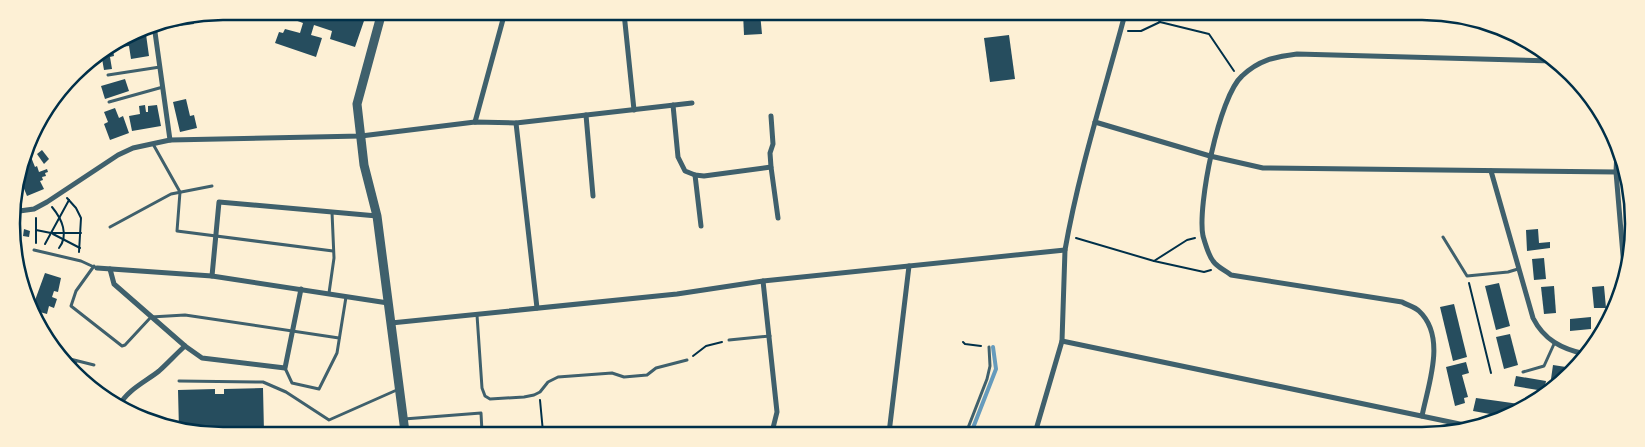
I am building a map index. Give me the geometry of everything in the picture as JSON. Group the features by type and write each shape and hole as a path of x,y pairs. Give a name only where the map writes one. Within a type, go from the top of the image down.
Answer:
{"street":[{"path":"380,20 358,104 364,165 376,216 404,427"},
{"path":"475,122 503,20"},
{"path":"625,20 634,110"},
{"path":"1038,427 1062,341 1067,235 1095,122 1124,20"},
{"path":"155,32 170,140"},
{"path":"1422,416 1435,352 1426,319 1418,310 1402,302 1231,275 1213,261 1203,236 1203,214 1210,156 1225,105 1240,77 1272,57 1297,54 1543,61"},
{"path":"20,211 34,209 47,202 118,155 133,148 170,140 361,136 475,122 516,123 692,103"},
{"path":"673,105 678,158 685,171 704,176 771,167"},
{"path":"586,115 593,196"},
{"path":"770,116 773,144 770,153 771,167 778,218"},
{"path":"1095,122 1210,156 1263,168 1616,172"},
{"path":"516,123 538,308"},
{"path":"1616,166 1622,255"},
{"path":"1491,171 1532,318 1537,327 1554,344 1569,351 1578,353"},
{"path":"695,175 700,226"},
{"path":"212,276 219,202 376,216"},
{"path":"391,323 677,294 763,281 1065,250"},
{"path":"890,427 909,266"},
{"path":"95,267 212,276 388,303"},
{"path":"110,269 114,284 185,346 202,358 285,368 301,289"},
{"path":"763,281 777,412 773,427"},
{"path":"1062,341 1458,424"},
{"path":"122,400 160,370 185,346"}],"lane":[{"path":"108,75 160,67"},
{"path":"109,102 163,86"},
{"path":"153,144 180,192 177,231 334,251"},
{"path":"110,227 171,194 212,186"},
{"path":"329,293 334,251 332,212"},
{"path":"1443,237 1467,276 1508,272 1518,269"},
{"path":"34,250 81,261 95,267 76,291 71,306 122,346 126,345 151,317 185,315 339,338"},
{"path":"285,368 292,382 319,389 337,353 346,296"},
{"path":"477,315 482,388 485,396 490,399 524,397 540,392 548,382 558,377 612,373 624,377 647,375 656,368 687,360"},
{"path":"729,340 770,336"},
{"path":"1523,372 1544,366 1554,344"},
{"path":"968,427 987,380 990,366 989,347"},
{"path":"76,361 94,365"},
{"path":"179,381 263,382 286,392 329,420 399,388"},
{"path":"404,420 481,414 482,427"}],"path":[{"path":"1121,31 1141,32 1160,22 1209,34 1240,77"},
{"path":"63,192 80,218 80,252"},
{"path":"45,245 69,200"},
{"path":"47,202 59,217 64,233 63,240 58,248"},
{"path":"36,216 36,243"},
{"path":"36,230 81,233"},
{"path":"51,232 80,248"},
{"path":"1067,235 1154,261 1204,272 1220,267"},
{"path":"1154,261 1187,240 1203,236"},
{"path":"1467,276 1491,373"},
{"path":"687,360 706,346 729,340"},
{"path":"963,342 965,344 989,347"},
{"path":"540,392 543,427"}],"building":[{"path":"295,20 364,20 355,47 330,39 332,31 314,25 311,35 322,38 316,57 275,43 279,32 283,33 285,29 300,33 303,23"},
{"path":"743,20 761,20 762,34 744,35"},
{"path":"194,22 194,24 168,28"},
{"path":"146,35 149,56 131,59 129,46 123,47"},
{"path":"1009,35 1015,79 990,82 984,38"},
{"path":"113,52 114,56 110,57 112,69 104,70 102,60"},
{"path":"125,79 129,91 105,99 101,86"},
{"path":"186,99 190,116 194,115 197,128 180,132 173,102"},
{"path":"145,105 146,112 148,112 148,106 157,105 161,126 132,131 129,116 140,114 139,106"},
{"path":"115,108 119,118 123,116 129,133 110,140 104,124 108,122 104,112"},
{"path":"42,150 49,159 44,164 37,154"},
{"path":"31,157 39,172 47,169 48,172 45,173 46,176 42,177 43,180 40,181 44,189 27,196 24,187"},
{"path":"24,229 30,231 29,237 23,236"},
{"path":"1538,229 1539,243 1550,242 1550,248 1527,251 1526,230"},
{"path":"1544,258 1546,279 1534,280 1532,259"},
{"path":"45,273 61,278 58,292 54,291 52,297 57,299 54,308 49,306 47,314 40,312 35,301"},
{"path":"1499,283 1510,326 1496,330 1485,286"},
{"path":"1554,286 1556,313 1544,314 1541,287"},
{"path":"1604,286 1606,308 1594,308 1592,287"},
{"path":"1454,304 1467,357 1453,361 1440,307"},
{"path":"1591,317 1591,329 1570,331 1570,319"},
{"path":"1510,334 1518,365 1504,369 1496,337"},
{"path":"1466,362 1469,373 1462,375 1468,397 1464,398 1465,403 1455,406 1446,367"},
{"path":"1553,365 1565,367 1556,376 1551,379"},
{"path":"1516,376 1546,381 1545,385 1539,390 1514,386"},
{"path":"263,388 264,427 210,427 179,422 178,390 215,389 215,394 224,394 224,389"},
{"path":"1476,398 1516,404 1492,414 1473,411"}],"waterway":[{"path":"973,427 996,369 993,347"}]}
